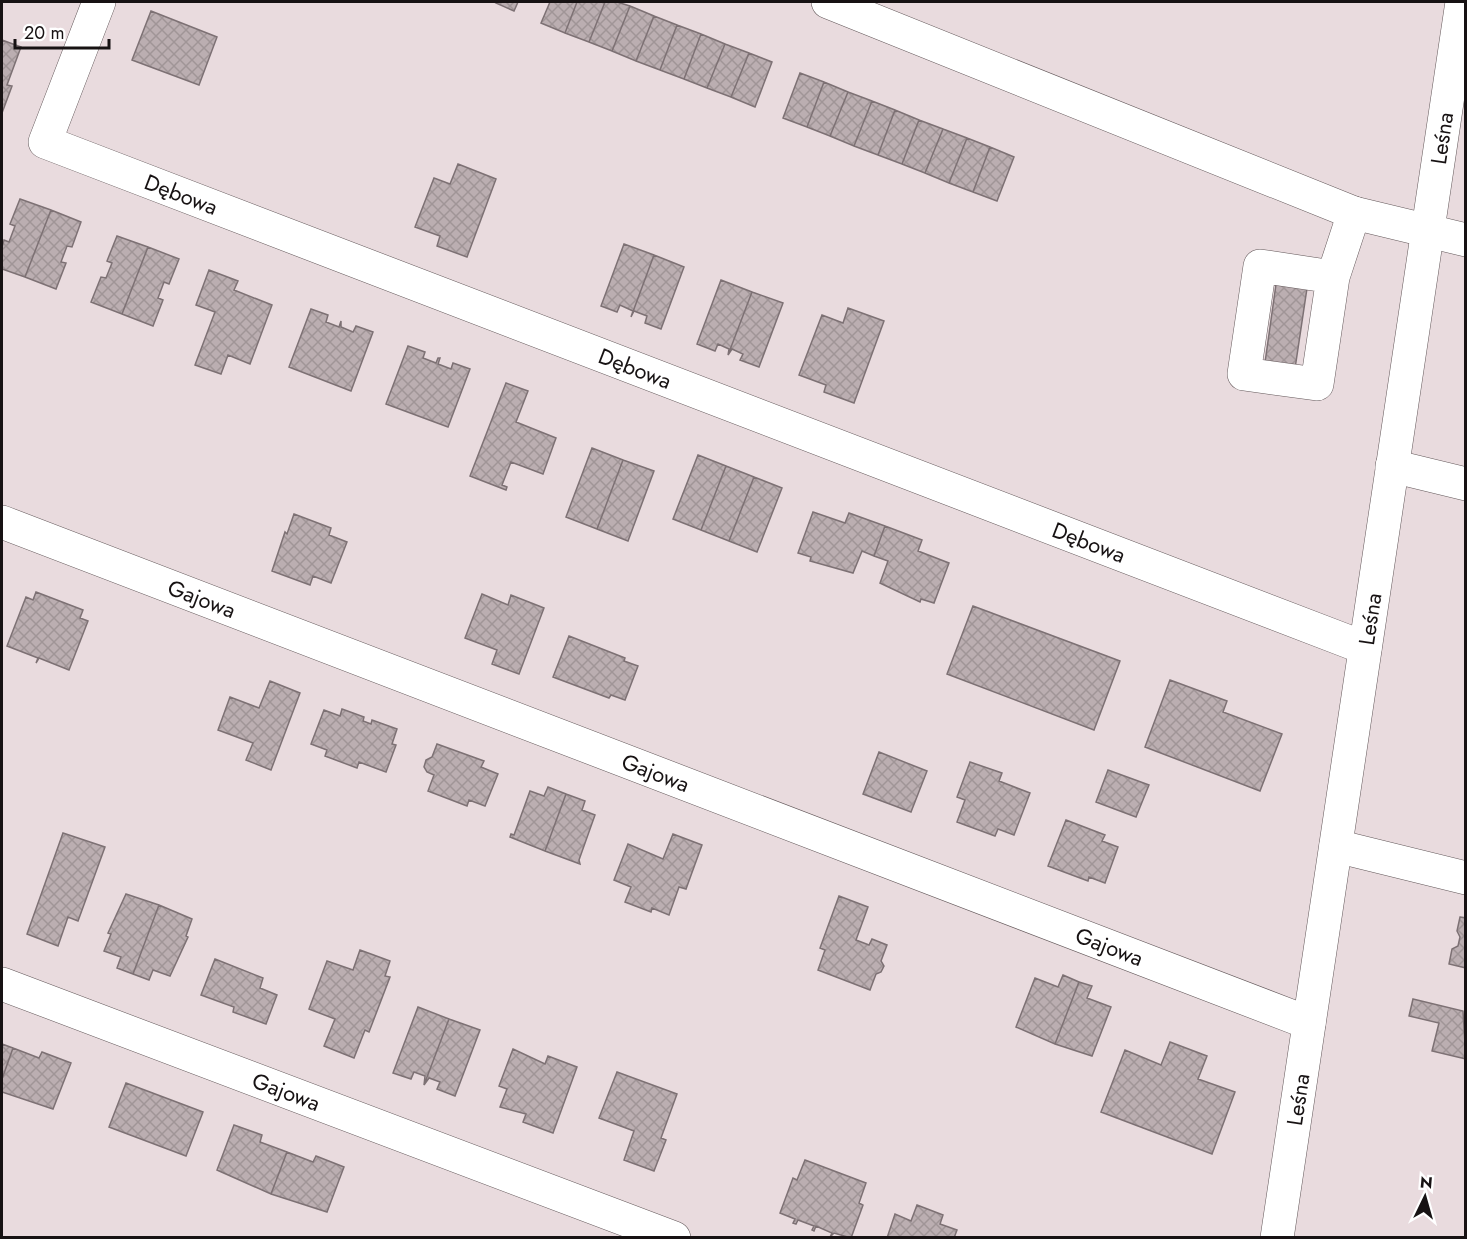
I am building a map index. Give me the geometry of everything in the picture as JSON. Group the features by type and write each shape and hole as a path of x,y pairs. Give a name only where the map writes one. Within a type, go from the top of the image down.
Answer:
{"street":[{"name":"Dębowa","path":"99,2 45,142 1365,648"},
{"path":"828,2 1354,213 1466,240"},
{"name":"Leśna","path":"1277,1238 1462,2"},
{"path":"1333,277 1354,213"},
{"path":"1392,466 1466,484"},
{"name":"Gajowa","path":"2,522 1309,1023"},
{"path":"1336,846 1466,878"},
{"name":"Gajowa","path":"2,984 674,1238"}],"building":[{"path":"497,2 518,2 514,11"},
{"path":"550,2 577,2 565,33 541,23"},
{"path":"577,2 605,2 589,42 565,33"},
{"path":"605,2 617,2 630,6 612,51 589,42"},
{"path":"630,6 654,16 636,61 612,51"},
{"path":"151,11 217,37 199,85 132,60"},
{"path":"654,16 677,25 660,70 636,61"},
{"path":"677,25 701,34 684,79 660,70"},
{"path":"701,34 725,44 707,88 684,79"},
{"path":"2,40 21,47 7,85 12,86 2,113"},
{"path":"725,44 749,53 731,97 707,88"},
{"path":"749,53 772,62 755,107 731,97"},
{"path":"800,73 824,82 807,127 783,118"},
{"path":"824,82 848,92 830,136 807,127"},
{"path":"848,92 872,101 854,146 830,136"},
{"path":"872,101 895,110 878,155 854,146"},
{"path":"895,110 919,120 902,164 878,155"},
{"path":"919,120 943,129 925,173 902,164"},
{"path":"943,129 967,138 949,183 925,173"},
{"path":"967,138 990,147 973,192 949,183"},
{"path":"990,147 1014,157 997,201 973,192"},
{"path":"458,164 496,179 467,257 437,246 440,236 415,227 434,178 450,184"},
{"path":"20,199 51,210 25,277 2,269 2,247 4,240 9,242 15,226 10,224"},
{"path":"51,210 81,222 72,247 67,246 61,262 66,263 56,289 25,277"},
{"path":"117,236 148,247 122,314 91,302 101,277 106,278 112,263 107,261"},
{"path":"624,244 654,255 631,317 633,311 620,305 617,312 601,306"},
{"path":"148,247 179,259 169,284 164,282 158,298 163,300 153,326 122,314"},
{"path":"654,255 684,267 661,329 645,323 647,316 634,311 631,317"},
{"path":"1279,263 1310,268 1293,382 1263,377"},
{"path":"209,270 238,281 234,290 272,305 250,364 228,355 221,374 195,365 215,312 196,305"},
{"path":"721,280 752,292 728,355 729,349 718,344 715,351 697,344"},
{"path":"752,292 783,303 759,367 740,360 743,354 732,349 728,355"},
{"path":"848,308 884,321 854,403 824,392 826,385 799,375 822,315 843,323"},
{"path":"311,309 328,315 326,322 339,327 341,321 341,327 353,332 356,326 373,332 351,391 289,367"},
{"path":"408,346 425,352 423,358 436,363 440,358 438,364 451,369 453,363 470,369 448,427 386,404"},
{"path":"506,383 528,391 516,422 556,438 543,474 511,462 502,485 507,487 506,490 470,476"},
{"path":"592,448 623,460 597,529 566,517"},
{"path":"698,455 726,466 701,530 673,519"},
{"path":"623,460 654,471 628,541 597,529"},
{"path":"726,466 754,477 729,541 701,530"},
{"path":"754,477 782,488 757,552 729,541"},
{"path":"813,512 845,523 849,513 885,526 874,556 862,551 853,573 810,561 811,557 798,553"},
{"path":"294,514 331,528 329,535 347,542 331,583 313,576 310,585 272,571 285,532 287,534"},
{"path":"885,526 922,540 918,551 949,563 934,603 921,599 920,602 880,583 888,561 874,556"},
{"path":"36,592 83,610 80,618 88,621 69,670 39,658 36,663 38,658 7,646 26,597 33,600"},
{"path":"482,594 508,605 511,595 544,608 519,674 492,664 497,650 465,638"},
{"path":"973,606 1120,661 1094,730 947,674"},
{"path":"569,636 625,658 624,661 638,666 625,700 611,695 609,698 553,677"},
{"path":"1170,680 1227,701 1223,712 1282,734 1260,791 1145,747"},
{"path":"270,681 300,693 271,770 246,760 253,743 218,730 230,697 259,708"},
{"path":"342,709 364,717 363,721 371,724 372,720 397,729 392,744 396,745 386,772 359,762 357,768 325,756 327,750 311,744 324,710 340,716"},
{"path":"437,744 484,761 481,767 498,774 485,806 469,800 467,806 428,791 434,775 427,772 424,767 426,760 432,757"},
{"path":"879,752 927,771 911,812 863,794"},
{"path":"970,762 1002,773 999,781 1030,793 1014,835 998,829 995,836 957,822 965,800 957,797"},
{"path":"1108,770 1149,785 1136,817 1096,802"},
{"path":"548,787 566,794 545,851 510,837 511,834 514,835 530,791 544,796"},
{"path":"566,794 585,801 582,810 595,815 579,860 580,864 545,851"},
{"path":"1066,820 1105,835 1102,841 1118,847 1105,883 1089,877 1088,881 1048,866"},
{"path":"63,833 105,847 78,921 68,917 58,946 27,934"},
{"path":"673,834 702,845 686,889 679,887 669,915 652,908 651,912 625,902 631,887 614,880 628,844 663,859"},
{"path":"126,894 159,905 133,974 117,968 121,957 104,951 111,934 108,933"},
{"path":"839,896 868,907 856,940 869,945 872,939 887,945 881,961 884,966 881,972 876,974 870,990 818,970 825,950 820,948"},
{"path":"159,905 192,919 186,936 188,937 170,976 153,970 149,980 133,974"},
{"path":"1460,917 1466,918 1466,968 1449,964 1452,949 1458,946 1460,937 1457,931"},
{"path":"360,950 390,961 385,976 390,977 369,1032 365,1030 354,1058 324,1046 335,1019 309,1009 327,961 353,970"},
{"path":"215,959 263,978 260,988 277,995 266,1024 233,1012 234,1007 201,995"},
{"path":"1063,975 1079,982 1055,1044 1016,1027 1035,978 1058,987"},
{"path":"1079,982 1092,986 1087,998 1111,1007 1092,1056 1055,1044"},
{"path":"1413,999 1463,1011 1466,1059 1432,1051 1439,1023 1409,1016"},
{"path":"418,1007 449,1019 424,1085 425,1076 414,1072 411,1079 393,1073"},
{"path":"449,1019 480,1030 455,1096 437,1089 440,1082 429,1078 424,1085"},
{"path":"1170,1042 1207,1056 1198,1079 1235,1092 1212,1154 1101,1112 1125,1050 1161,1065"},
{"path":"2,1044 13,1048 2,1079"},
{"path":"13,1048 39,1058 42,1052 71,1063 53,1109 2,1092 2,1079"},
{"path":"513,1049 545,1064 548,1056 577,1067 553,1133 523,1122 526,1114 500,1107 507,1089 499,1086"},
{"path":"617,1072 677,1094 661,1138 666,1140 654,1171 624,1160 634,1131 599,1118"},
{"path":"126,1083 203,1112 186,1156 109,1127"},
{"path":"234,1125 262,1135 260,1142 287,1152 271,1194 217,1170"},
{"path":"287,1152 313,1162 316,1156 344,1167 327,1212 271,1194"},
{"path":"805,1160 866,1183 859,1203 863,1205 851,1238 834,1233 830,1237 832,1233 816,1226 814,1231 812,1230 814,1226 798,1220 796,1224 793,1223 795,1219 780,1213 793,1178 797,1180"},
{"path":"917,1205 943,1215 940,1224 957,1230 954,1238 887,1238 895,1214 911,1221"}]}
